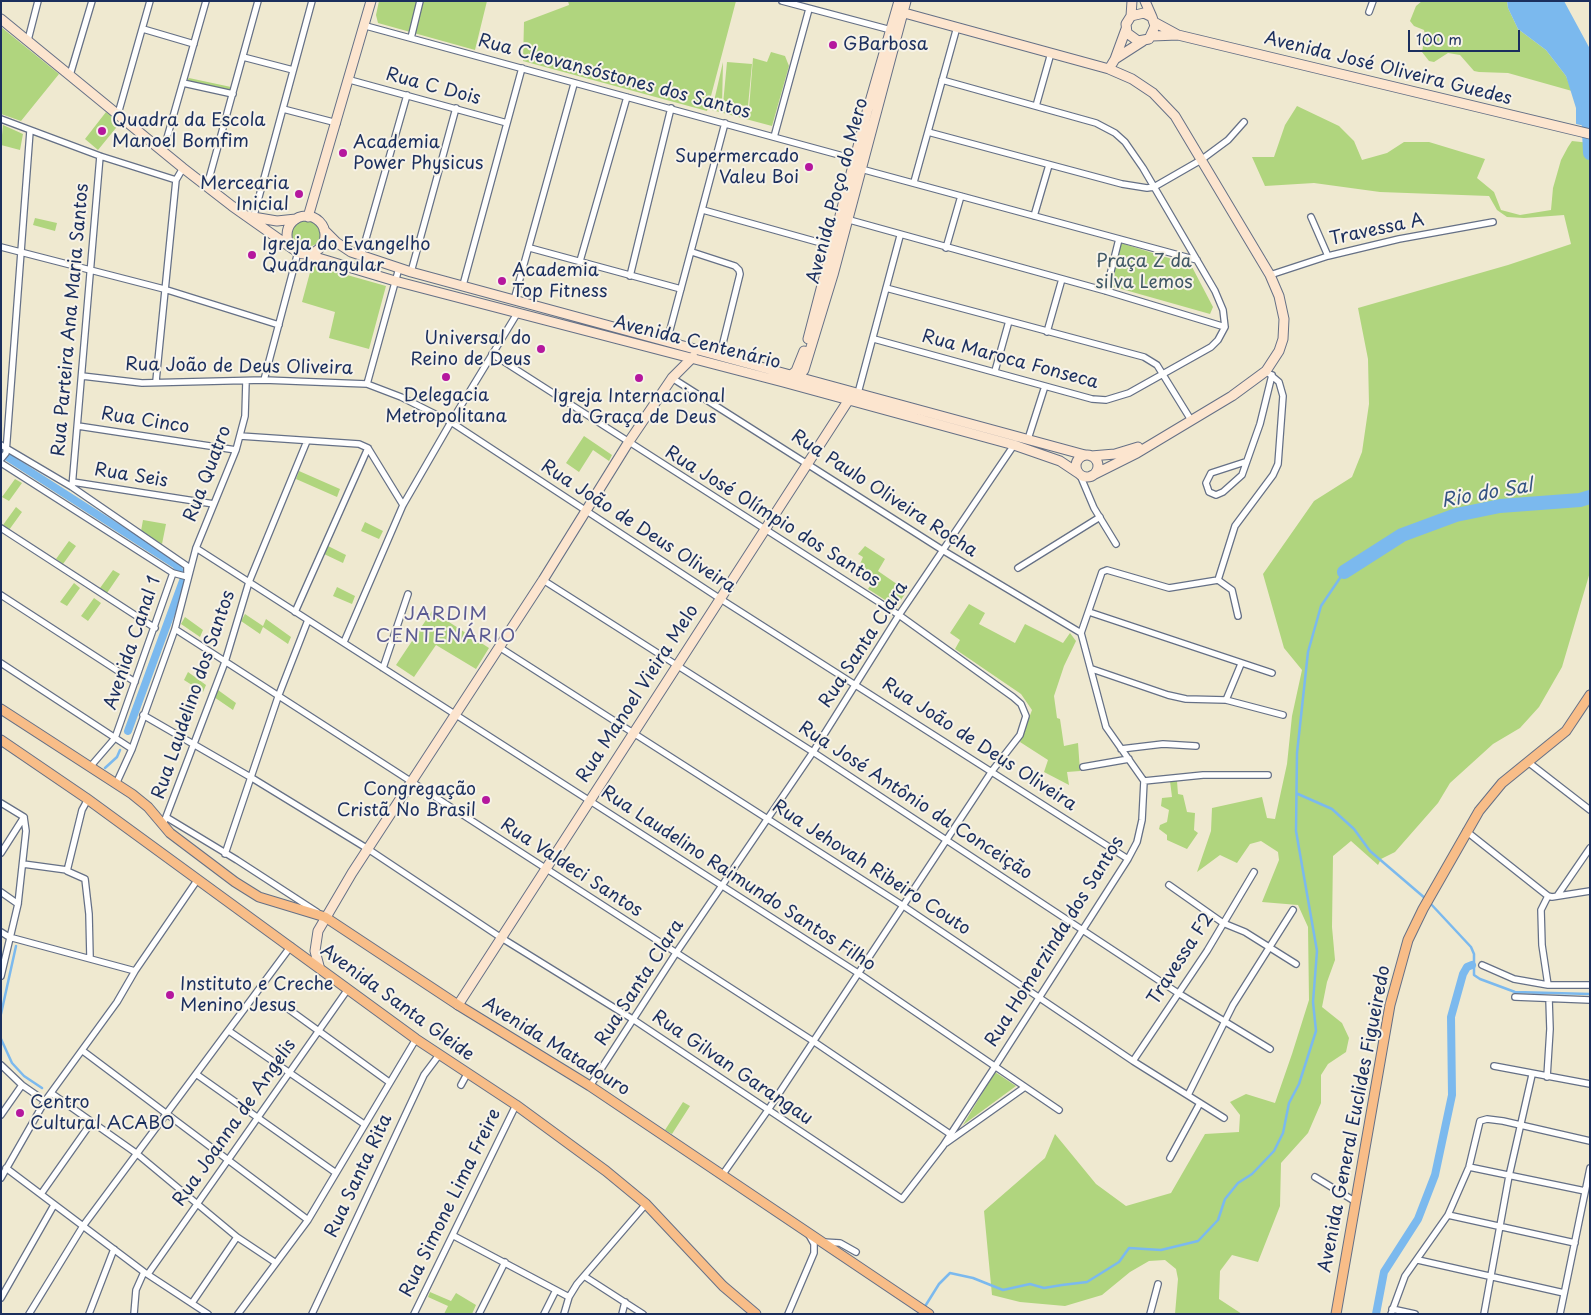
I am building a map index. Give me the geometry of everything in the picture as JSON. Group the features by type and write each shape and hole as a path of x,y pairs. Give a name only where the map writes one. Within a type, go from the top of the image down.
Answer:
{"main road":[{"name":"Avenida General Euclides Figueiredo","path":"1336,1314 1396,979 1408,940 1466,831 1491,794 1566,731 1590,695"},
{"name":"Avenida Santa Gleide","path":"1,709 132,794 164,820 170,833 259,897 325,917"},
{"name":"Avenida Santa Gleide","path":"1,740 88,799 319,966 416,1039 516,1105 606,1171 646,1204 723,1286 756,1314"},
{"name":"Avenida Matadouro","path":"325,917 458,1005 590,1086 930,1314"}],"street":[{"path":"28,40 38,1"},
{"path":"70,75 92,1"},
{"path":"118,114 150,1"},
{"path":"163,152 206,1"},
{"path":"207,186 258,1"},
{"path":"296,219 287,234 287,239 299,252 310,253 320,247 325,236 324,230 318,221 308,217 277,221 250,218 283,109 312,1"},
{"path":"308,217 372,1"},
{"path":"411,38 420,1"},
{"path":"782,1 891,30"},
{"name":"Avenida Poço do Mero","path":"848,200 854,158 891,30 900,8 906,1"},
{"path":"1109,69 1115,59 1131,16 1132,1"},
{"path":"1115,59 1152,36 1153,20 1145,1"},
{"path":"1369,12 1373,1"},
{"path":"774,137 809,8"},
{"path":"900,8 957,27 1109,69 1132,78 1162,101 1175,116 1270,275 1282,304 1284,326 1279,351 1269,373 1260,424 1242,475 1218,494 1209,492 1206,482 1210,473 1245,462"},
{"name":"Avenida Poço do Mero","path":"791,380 804,370 833,275 843,218 860,169 900,8"},
{"path":"1131,16 1139,12 1153,20"},
{"name":"Avenida Centenário","path":"1,19 183,168 299,252 690,359 858,393 1088,456"},
{"name":"Avenida José Oliveira Guedes","path":"1153,20 1178,35"},
{"name":"Rua Cleovansóstones dos Santos","path":"366,26 574,84 671,108 854,158"},
{"path":"914,182 957,27"},
{"path":"143,29 194,44"},
{"path":"1126,29 1134,40 1143,41"},
{"name":"Avenida José Oliveira Guedes","path":"1152,36 1178,35 1590,134"},
{"path":"1036,106 1051,52"},
{"path":"244,57 293,70"},
{"path":"467,299 467,286 522,68"},
{"name":"Rua C Dois","path":"350,80 507,123"},
{"path":"843,218 900,236 1106,291 1225,327 1220,302 1197,260 1132,150 1115,133 1096,123 942,80"},
{"path":"184,83 233,94"},
{"path":"514,300 574,84"},
{"path":"361,256 408,95"},
{"path":"580,262 627,98"},
{"path":"411,272 456,108"},
{"path":"630,276 671,108"},
{"path":"283,109 337,123"},
{"path":"1,119 100,156 176,180"},
{"path":"928,132 1122,184 1154,187 1201,160 1228,140 1244,122"},
{"path":"667,341 725,123"},
{"path":"3,454 30,131"},
{"name":"Rua Parteira Ana Maria Santos","path":"73,485 92,272 100,156"},
{"path":"1034,216 1049,165"},
{"path":"156,381 176,180 183,168"},
{"path":"860,169 914,182 1197,260"},
{"path":"946,248 961,196"},
{"path":"703,210 832,246"},
{"path":"1311,217 1328,256"},
{"name":"Avenida Poço do Mero","path":"791,380 803,354 832,246 843,218"},
{"name":"Travessa A","path":"1270,275 1328,256 1400,238 1493,222"},
{"name":"Avenida Centenário","path":"324,230 336,242 361,256 411,272 720,355 848,401 1014,445 1060,461 1079,474 1090,476"},
{"path":"858,393 874,339 900,236"},
{"path":"1106,291 1119,239"},
{"path":"1,247 92,272 164,289 280,324"},
{"path":"530,248 681,289"},
{"path":"264,380 299,252"},
{"path":"692,252 735,266 740,274 720,355"},
{"path":"367,384 399,268"},
{"path":"1047,332 1062,280"},
{"name":"Rua Maroca Fonseca","path":"886,288 1144,357 1157,365 1191,420"},
{"path":"344,642 403,505 518,312"},
{"path":"995,371 1009,321"},
{"name":"Rua Maroca Fonseca","path":"874,339 1092,399 1106,400 1128,393 1211,347 1218,340 1225,327"},
{"path":"319,966 315,951 316,938 325,917 368,848 543,580 628,443 672,378 690,359 704,351"},
{"name":"Rua José Olímpio dos Santos","path":"492,354 628,443 899,615 1014,696 1021,704 1026,716 1020,735 992,771"},
{"path":"1090,476 1162,438 1269,373"},
{"path":"1218,580 1235,526 1273,475 1278,464 1283,396 1280,382 1269,373"},
{"name":"Rua João de Deus Oliveira","path":"82,376 142,383 156,381 264,380 367,384 401,397 451,422 720,598 1128,859"},
{"name":"Rua Paulo Oliveira Rocha","path":"672,378 808,462 944,551 1081,633"},
{"name":"Rua Quatro","path":"116,784 132,749 175,629 196,548 236,450 246,410 246,381"},
{"path":"1028,439 1045,386"},
{"name":"Rua Manoel Vieira Melo","path":"458,1005 544,868 848,401"},
{"name":"Rua Cinco","path":"78,426 236,450"},
{"path":"240,436 347,442 368,448 403,505"},
{"path":"1116,544 1086,494 1076,462 1088,456 1122,452 1162,438"},
{"name":"Rua Laudelino dos Santos","path":"164,820 225,662 249,582 307,441"},
{"name":"Rua Santa Clara","path":"590,1086 676,953 813,752 899,615 1014,445"},
{"path":"295,612 368,448"},
{"name":"Avenida Canal 1","path":"3,454 73,485 187,566 188,577"},
{"name":"Avenida Canal 1","path":"3,454 173,573 116,738 90,767"},
{"path":"1088,456 1096,461 1098,468 1090,476"},
{"name":"Rua Seis","path":"73,485 214,504"},
{"path":"1018,568 1100,517"},
{"path":"1,528 155,628"},
{"name":"Rua Laudelino Raimundo Santos Filho","path":"196,548 588,801 858,972 1059,1110"},
{"path":"1238,616 1232,590 1218,580 1181,588 1169,588 1156,586 1112,570 1102,572 1081,633 1106,727 1144,781 1203,776 1268,775"},
{"path":"173,573 188,577"},
{"name":"Rua José Antônio da Conceição","path":"543,580 813,752 1178,993 1270,1048"},
{"path":"383,668 408,594"},
{"path":"1,595 135,682"},
{"path":"1089,612 1272,674"},
{"path":"225,854 278,697 308,620"},
{"name":"Rua Valdeci Santos","path":"175,629 813,1041 950,1134"},
{"name":"Rua Jehovah Ribeiro Couto","path":"498,647 902,905 1132,1061 1224,1118"},
{"path":"1,663 132,749"},
{"path":"1226,700 1241,664"},
{"path":"1092,669 1168,695 1186,699 1226,700 1283,715"},
{"name":"Rua Gilvan Garangau","path":"143,716 252,778 368,848 500,937 634,1020 902,1199"},
{"path":"1121,749 1163,744 1196,746"},
{"path":"1083,768 1129,759"},
{"path":"1528,762 1590,810"},
{"path":"723,1174 768,1110 992,771"},
{"name":"Rua Homerzinda dos Santos","path":"902,1199 942,1146 996,1066 1128,859 1140,832 1144,781"},
{"path":"68,870 82,810 88,799"},
{"path":"1,803 24,817"},
{"path":"1,853 24,817"},
{"path":"1,976 18,904 26,831 24,817"},
{"name":"Avenida Matadouro","path":"164,820 237,860 325,917"},
{"path":"1466,831 1548,896 1590,891"},
{"path":"1557,896 1590,848"},
{"path":"23,864 68,870 69,873 85,879 89,914 90,957"},
{"name":"Travessa F2","path":"1132,1061 1178,993 1254,872"},
{"path":"1,1178 45,1101 117,1002 135,971 198,879"},
{"path":"1169,885 1223,923 1245,932 1296,964"},
{"path":"1,892 18,904"},
{"path":"1548,896 1541,910 1542,945 1548,985"},
{"path":"1188,1095 1224,1022 1293,910"},
{"path":"1,932 9,937 90,957 135,971"},
{"path":"29,1314 83,1226 165,1113 229,1031 291,946"},
{"path":"1482,965 1514,979 1548,985 1590,985"},
{"name":"Rua Joanna de Angelis","path":"134,1314 136,1290 146,1273 198,1204 226,1161 348,989"},
{"path":"1515,997 1590,1000"},
{"path":"1547,1077 1550,1029 1549,999"},
{"path":"288,1008 389,1082"},
{"path":"229,1031 364,1124"},
{"path":"238,1314 308,1220 416,1039"},
{"path":"83,1051 226,1161 308,1220"},
{"name":"Rua Santa Rita","path":"312,1314 424,1075 439,1055"},
{"path":"1,1065 22,1085 45,1101"},
{"path":"1494,1066 1532,1075 1590,1084"},
{"path":"196,1074 336,1173"},
{"path":"461,1085 467,1074"},
{"path":"1484,1314 1509,1176 1532,1075"},
{"path":"1,1115 22,1085"},
{"name":"Rua Homerzinda dos Santos","path":"942,1146 1025,1087"},
{"path":"51,1093 136,1154 237,1237 276,1263"},
{"path":"1170,1158 1200,1102"},
{"name":"Rua Simone Lima Freire","path":"414,1314 454,1236 516,1105"},
{"path":"1415,1314 1392,1312 1405,1276 1448,1215 1469,1167 1480,1121 1494,1119 1590,1141"},
{"path":"40,1194 91,1123"},
{"path":"1469,1167 1585,1191"},
{"path":"6,1168 146,1273 208,1314"},
{"path":"1560,1314 1590,1168"},
{"path":"1315,1177 1356,1202"},
{"path":"564,1314 569,1297 584,1276 646,1204"},
{"path":"1,1298 54,1205"},
{"path":"1448,1215 1575,1243"},
{"path":"788,1314 814,1253 814,1244 809,1234"},
{"path":"454,1236 569,1297"},
{"path":"192,1303 237,1237"},
{"path":"822,1242 840,1243 856,1252"},
{"path":"89,1314 114,1249"},
{"path":"1418,1260 1564,1294"},
{"path":"479,1314 505,1262"},
{"path":"584,1276 643,1314"},
{"path":"1150,1314 1158,1284"},
{"path":"544,1314 556,1290"},
{"path":"622,1314 625,1302"}],"green space":[{"path":"379,1 487,1 475,50 378,23 376,15"},
{"path":"568,1 736,1 707,111 523,61 524,22 569,5"},
{"path":"1422,1 1507,1 1508,8 1518,29 1546,50 1566,76 1572,91 1508,73 1474,71 1460,55 1448,53 1434,62 1429,61 1422,52 1424,30 1414,26 1410,21 1416,6"},
{"path":"1,27 59,74 21,121 1,114"},
{"path":"771,52 785,56 789,66 772,126 712,110 723,62 722,106 749,109 753,58 767,62"},
{"path":"727,62 752,64 748,106 723,104"},
{"path":"189,78 231,87 230,91 186,81"},
{"path":"1297,106 1339,126 1354,141 1362,160 1387,153 1404,142 1429,142 1485,159 1477,178 1494,192 1501,210 1520,215 1551,210 1553,188 1561,160 1568,147 1572,141 1590,143 1590,572 1562,667 1539,707 1520,728 1493,744 1450,783 1438,803 1395,852 1381,859 1378,865 1351,841 1333,856 1332,927 1335,960 1327,982 1322,1007 1342,1023 1349,1038 1346,1052 1328,1064 1321,1075 1321,1103 1308,1133 1281,1163 1280,1206 1258,1262 1232,1255 1220,1271 1219,1299 1242,1314 1175,1314 1178,1279 1176,1269 1165,1260 1149,1261 1130,1272 1102,1295 1065,1306 1020,1302 992,1295 984,1211 1045,1158 1055,1134 1096,1184 1126,1206 1171,1193 1205,1134 1239,1132 1240,1115 1230,1102 1246,1094 1275,1103 1292,1054 1309,1000 1308,927 1298,905 1262,902 1279,860 1278,852 1261,841 1250,844 1237,863 1220,855 1197,872 1211,831 1212,808 1262,797 1267,818 1275,819 1287,764 1292,716 1302,670 1284,648 1263,574 1314,501 1352,477 1362,452 1369,404 1368,359 1358,308 1508,265 1571,244 1564,215 1524,218 1507,217 1497,210 1489,196 1380,192 1314,183 1265,186 1252,157 1274,157 1285,125"},
{"name":"Quadra da Escola Manoel Bomfim","path":"106,112 120,123 98,150 85,139"},
{"path":"3,125 23,134 20,150 1,145"},
{"path":"35,218 57,223 55,231 33,225"},
{"path":"305,219 317,223 321,234 318,243 306,249 296,244 291,234 295,224"},
{"name":"Praça Z da silva Lemos","path":"1121,243 1191,265 1213,307 1210,314 1111,286"},
{"path":"312,265 386,286 369,349 329,338 335,312 302,302"},
{"path":"584,436 612,455 609,461 593,450 579,472 566,463"},
{"path":"299,471 340,489 337,497 296,479"},
{"path":"15,479 22,483 9,501 2,497"},
{"path":"16,507 22,512 9,530 3,525"},
{"path":"143,520 166,524 162,544 141,531"},
{"path":"365,522 383,531 379,539 361,531"},
{"path":"69,541 76,546 63,564 56,559"},
{"path":"328,546 346,555 343,563 324,554"},
{"path":"865,546 885,559 878,571 907,591 896,607 868,589 874,580 858,569 863,557 858,554"},
{"path":"113,570 120,574 107,593 100,588"},
{"path":"74,583 80,588 67,606 60,602"},
{"path":"337,587 355,596 352,604 333,596"},
{"path":"94,598 101,603 88,621 81,616"},
{"path":"969,604 985,613 979,624 1015,643 1025,624 1063,643 1070,633 1076,641 1064,666 1054,696 1064,746 1078,743 1080,771 1067,772 1069,785 1044,772 1048,760 1020,742 1032,710 1021,694 955,649 960,640 950,633"},
{"path":"432,611 489,648 476,669 436,645 414,677 396,665"},
{"path":"245,614 263,626 266,619 291,637 288,644 263,627 260,634 241,621"},
{"path":"185,617 203,630 200,637 181,624"},
{"path":"188,672 206,685 203,692 184,680"},
{"path":"218,690 236,703 233,710 214,697"},
{"path":"1170,781 1177,781 1178,794 1183,795 1187,812 1195,813 1194,830 1198,833 1187,849 1167,840 1167,835 1159,829 1160,825 1167,822 1169,810 1161,806 1162,798 1172,797"},
{"path":"995,1072 1016,1086 963,1125"},
{"path":"683,1102 690,1106 672,1134 665,1130"},
{"path":"430,1292 451,1301 456,1293 476,1305 472,1314 444,1314 448,1306 428,1297"}],"water":[{"path":"1507,1 1564,1 1590,49 1590,127 1576,124 1576,108 1566,76 1546,50 1518,29 1508,8"}],"waterway":[{"name":"Rio do Sal","path":"1588,108 1590,153"},
{"path":"1,453 176,565 184,578 128,731"},
{"name":"Rio do Sal","path":"1344,572 1402,535 1456,515 1500,506 1580,500 1590,497"},
{"path":"924,1308 939,1284 950,1273 973,1278 1003,1290 1030,1284 1044,1288 1087,1282 1119,1262 1129,1248 1161,1250 1198,1241 1218,1220 1225,1199 1238,1183 1252,1174 1274,1151 1283,1133 1289,1103 1299,1084 1316,1031 1313,1002 1317,951 1296,831 1297,753 1308,652 1321,606 1344,572"},
{"path":"105,768 117,757 120,750"},
{"path":"1298,794 1332,809 1354,829 1370,851 1426,899"},
{"path":"1430,903 1471,947 1474,954 1474,975 1480,979 1515,992 1590,994"},
{"path":"1,1014 16,946"},
{"path":"1376,1314 1384,1272 1418,1219 1435,1175 1452,1095 1451,1017 1463,974 1467,967 1472,965"},
{"path":"1,1039 12,1063 24,1076 42,1088"}],"place":[{"name":"GBarbosa","path":"833,45"},
{"name":"Quadra da Escola Manoel Bomfim","path":"102,131"},
{"name":"Academia Power Physicus","path":"343,153"},
{"name":"Supermercado Valeu Boi","path":"809,167"},
{"name":"Mercearia Inicial","path":"299,194"},
{"name":"Igreja do Evangelho Quadrangular","path":"252,255"},
{"name":"Academia Top Fitness","path":"502,281"},
{"name":"Universal do Reino de Deus","path":"541,349"},
{"name":"Delegacia Metropolitana","path":"446,377"},
{"name":"Igreja Internacional da Graça de Deus","path":"639,378"},
{"name":"Congregação Cristã No Brasil","path":"486,800"},
{"name":"Instituto e Creche Menino Jesus","path":"170,995"},
{"name":"Centro Cultural ACABO","path":"20,1113"}],"district":[{"name":"JARDIM CENTENÁRIO","path":"446,626"}]}
